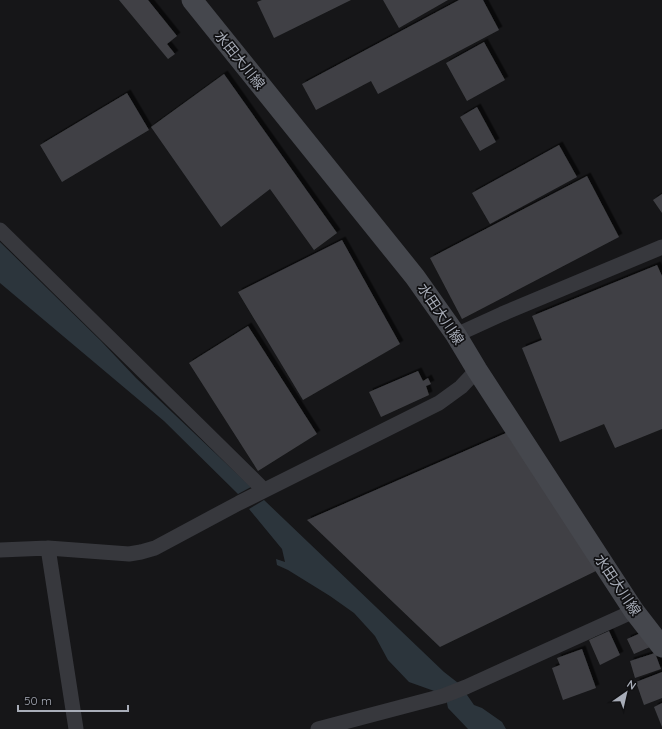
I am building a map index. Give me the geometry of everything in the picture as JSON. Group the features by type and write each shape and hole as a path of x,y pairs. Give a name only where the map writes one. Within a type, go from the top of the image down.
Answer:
{"main road":[{"name":"水田大川線","path":"192,0 416,277 456,335 477,370 634,611 662,647"}],"street":[{"path":"0,230 264,490"},
{"path":"456,335 502,314 662,247"},
{"path":"0,550 48,548 128,554 155,548 264,490 439,403 461,387 477,370"},
{"path":"48,548 76,729"},
{"path":"318,729 443,696 634,611"}],"shaded area":[{"path":"0,242 101,341 136,378 251,487 238,494 164,421 0,283"},
{"path":"264,500 444,672 462,686 437,692 409,682 388,660 375,636 354,613 330,596 288,570 277,565 276,559 285,562 282,549 249,509"},
{"path":"465,692 474,705 482,708 502,722 506,729 468,729 448,708 446,698"}],"building":[{"path":"119,0 148,0 177,36 167,44 175,54 168,59"},
{"path":"262,0 351,0 274,38 257,2"},
{"path":"383,0 448,0 399,28"},
{"path":"459,0 483,0 499,30 378,94 371,81 316,110 302,84"},
{"path":"484,42 505,80 467,101 446,63"},
{"path":"224,74 337,233 314,250 270,189 221,227 151,127"},
{"path":"127,93 149,130 62,182 40,145"},
{"path":"477,107 496,142 480,151 460,117"},
{"path":"559,145 577,177 490,224 472,193"},
{"path":"587,176 619,237 462,319 430,258"},
{"path":"662,194 662,213 653,200"},
{"path":"342,240 400,344 303,400 238,292"},
{"path":"657,265 662,276 662,429 615,448 604,424 560,442 522,348 542,340 532,316"},
{"path":"248,326 317,434 258,471 189,363"},
{"path":"418,371 423,381 428,378 431,384 426,386 429,395 381,417 369,392"},
{"path":"506,433 598,570 440,647 307,520"},
{"path":"609,631 620,655 600,665 589,640"},
{"path":"643,632 650,647 634,654 627,639"},
{"path":"582,649 596,688 563,700 552,668 560,665 557,658"},
{"path":"655,653 661,669 635,678 630,661"},
{"path":"662,672 662,698 644,705 636,682"},
{"path":"662,703 662,727 654,707"}]}
